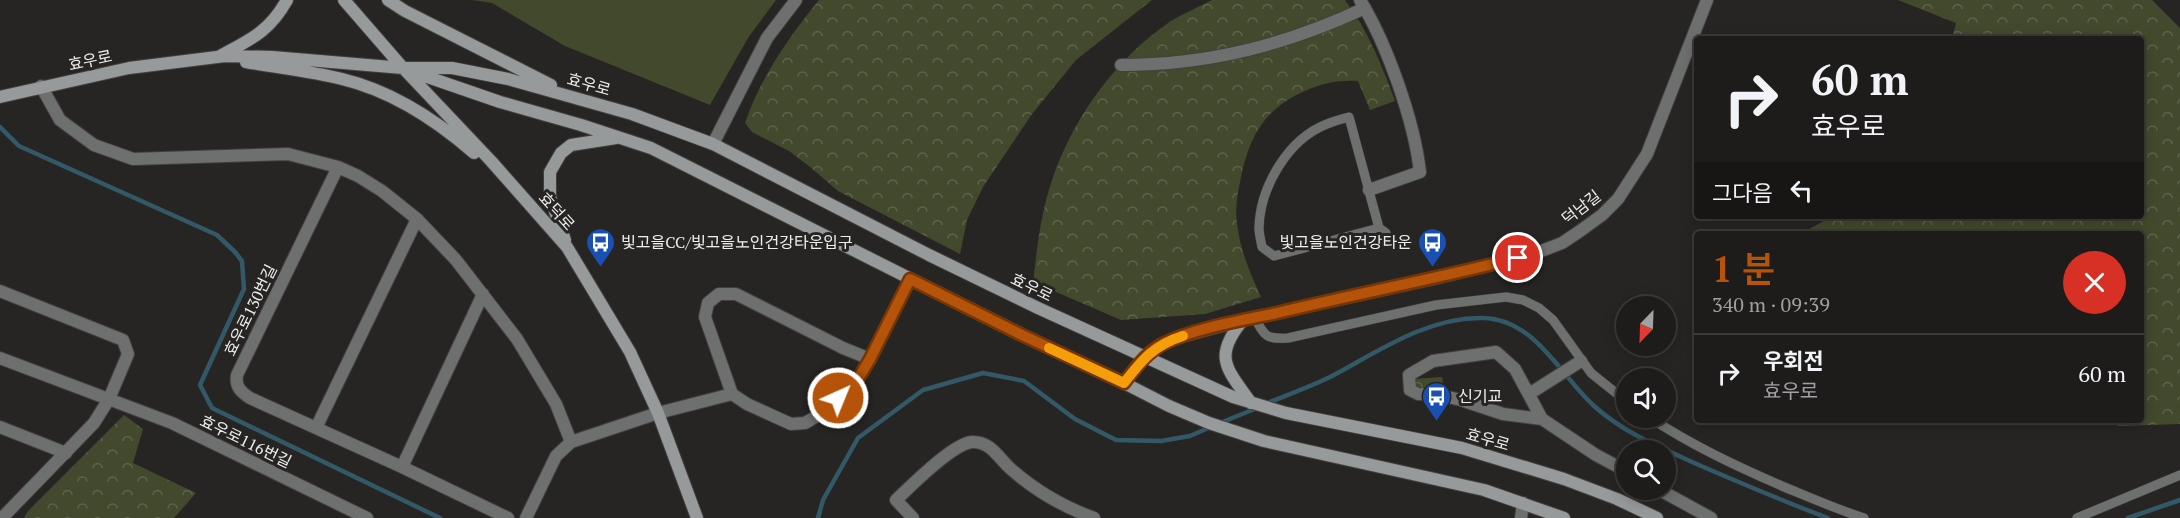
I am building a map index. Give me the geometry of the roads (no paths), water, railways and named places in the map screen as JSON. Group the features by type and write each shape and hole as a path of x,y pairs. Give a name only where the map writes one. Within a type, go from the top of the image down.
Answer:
{"main road":[{"path":"218,57 260,34 271,24 287,0"},
{"name":"효덕로","path":"344,0 567,247 630,352 658,413 697,518"},
{"path":"388,0 405,12 574,96"},
{"path":"218,57 343,79 378,90 417,109 452,134 510,184"},
{"name":"효우로","path":"4,95 129,68 218,57 272,57 403,68 452,68 508,79 632,114 713,144 929,255 1198,383 1251,403 1286,413 1462,448 1511,462 1617,499 1657,518"},
{"name":"효우로","path":"403,68 500,102 651,148 1022,335 1209,423 1264,441 1484,490 1564,518"},
{"path":"567,247 550,197 550,172 561,153 571,145 620,137"},
{"path":"1249,319 1229,336 1224,355 1230,373 1251,403"}],"street":[{"path":"713,144 767,38 796,0"},
{"name":"덕남길","path":"1124,383 1144,357 1162,344 1180,337 1249,319 1437,278 1536,253 1562,243 1602,215 1618,199 1647,154 1707,0"},
{"path":"1121,65 1205,59 1269,45 1318,29 1362,4 1394,73 1417,146 1420,172 1369,190"},
{"path":"41,86 60,120 93,145 133,159 288,154 338,167 382,191 417,219 456,260 517,339 550,395 571,442"},
{"name":"효우로130번길","path":"338,167 236,380 240,392 250,399 402,467 508,518"},
{"path":"316,428 417,219"},
{"path":"870,359 736,294 719,294 708,303 705,316 732,394 747,404 791,424 805,423 855,384 870,359 910,279"},
{"path":"0,291 123,340 128,354 109,399 94,423 2,518"},
{"path":"402,467 483,294"},
{"path":"1542,419 1515,369 1496,352 1433,361 1409,375 1410,390 1418,394 1439,395 1484,406 1503,414 1542,419 1616,466"},
{"name":"효우로116번길","path":"0,358 172,423 367,518"},
{"path":"1529,394 1576,363"},
{"path":"526,518 556,456 571,442 658,413 732,394"},
{"path":"0,427 66,453"},
{"path":"913,518 896,500 944,458 971,442 982,443 992,448 1011,469 1038,490 1064,506 1094,518"},
{"path":"1676,499 1712,518"},
{"path":"1521,518 1523,503"}],"lane":[{"path":"1349,117 1369,190 1383,231 1274,256 1262,247 1259,228 1264,201 1273,176 1288,153 1325,124 1349,117"},
{"path":"1249,319 1265,335 1272,338 1288,338 1436,305 1506,297 1523,300 1539,308 1562,333 1576,363 1616,393"},
{"path":"1665,428 1734,465 1838,510 1864,518"},
{"path":"2077,518 2180,475"}],"waterway":[{"path":"0,127 19,146 217,235 242,261 244,289 200,385 212,408 440,518"},
{"path":"1265,404 1324,380 1386,346 1423,329 1462,319 1483,318 1501,321 1518,328 1532,338 1594,406 1632,433 1701,466 1828,518"},
{"path":"818,518 823,500 858,438 923,390 983,373 1024,381 1075,419 1116,440 1161,441 1190,436 1213,426"},
{"path":"1220,423 1257,408"},
{"path":"2128,518 2180,500"}],"place":[{"name":"빛고을CC/빛고을노인건강타운입구","path":"600,268"},
{"name":"빛고을노인건강타운","path":"1433,268"},
{"name":"신기교","path":"1437,422"}]}
